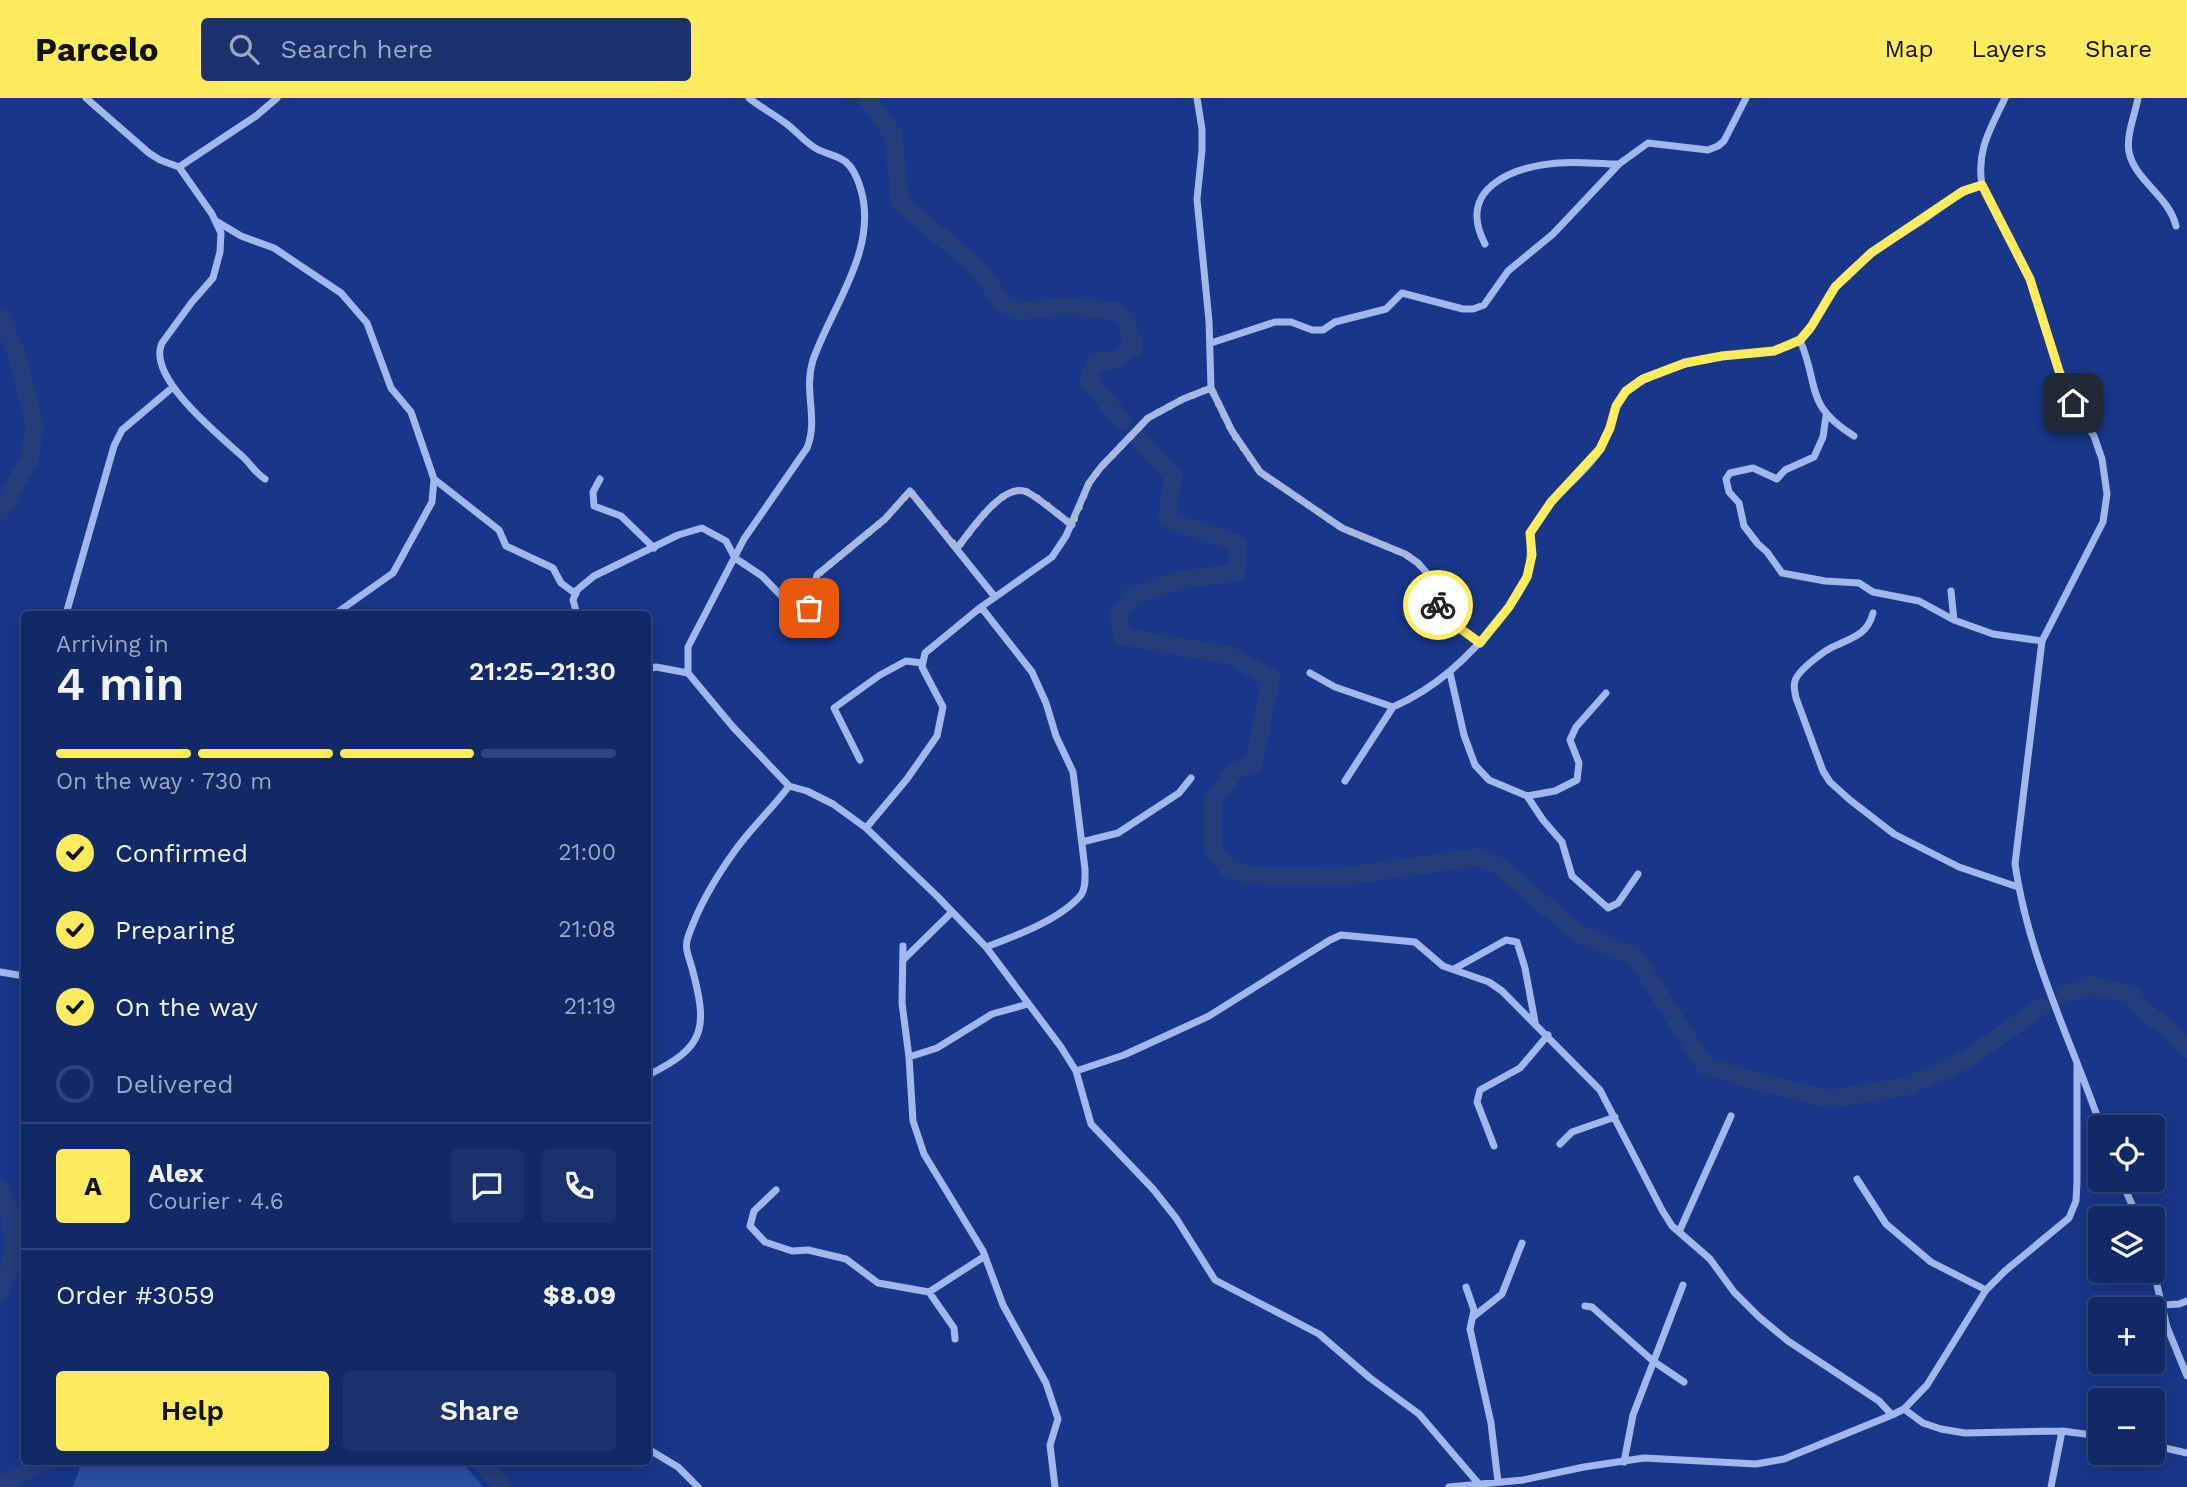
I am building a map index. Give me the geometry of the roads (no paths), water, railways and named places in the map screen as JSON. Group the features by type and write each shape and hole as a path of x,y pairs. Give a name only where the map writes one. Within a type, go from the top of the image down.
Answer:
{"street":[{"path":"86,98 149,153 179,167 216,221 221,233 213,278 175,324 159,350 159,358 173,387 206,424 265,479"},
{"path":"179,167 256,116 277,98"},
{"path":"688,673 688,647 744,539 807,448 813,434 808,391 809,374 853,271 861,247 866,217 858,179 847,163 808,143 785,122 749,98"},
{"path":"1197,98 1202,150 1196,200 1211,342 1211,388 1232,432 1260,472 1342,528 1405,554 1418,563 1426,572 1434,598 1446,618 1480,643"},
{"path":"1211,342 1275,322 1291,322 1312,330 1323,330 1335,322 1386,309 1402,293 1463,309 1484,305 1508,271 1553,234 1619,164 1647,143 1708,149 1718,146 1724,141 1746,98"},
{"path":"2005,98 1981,149 1979,168 1982,185 2030,279 2059,371 2073,403 2094,436 2102,459 2107,494 2103,522 2042,641 2015,864 2018,887 2052,1000 2097,1115"},
{"path":"2138,98 2129,139 2129,152 2140,172 2170,209 2176,226"},
{"path":"1485,244 1478,232 1476,209 1485,190 1496,181 1558,163 1619,164"},
{"path":"1345,781 1393,708 1416,697 1450,673 1480,643 1509,607 1527,577 1532,555 1530,533 1551,502 1600,449 1616,406 1626,391 1643,379 1685,363 1774,351 1800,340 1835,287 1871,253 1963,191 1982,185"},
{"path":"216,221 242,236 274,248 319,278 341,293 367,323 391,387 411,412 434,479 432,502 393,573 339,611"},
{"path":"1800,340 1808,360 1816,400 1826,416 1854,436"},
{"path":"67,611 114,446 122,430 173,387"},
{"path":"866,828 907,779 937,736 943,707 922,663 926,653 981,607 1052,557 1072,525 1089,483 1148,418 1183,399 1211,388"},
{"path":"1826,416 1816,455 1795,468 1785,470 1779,478 1774,479 1753,468 1727,475 1726,484 1729,492 1740,503 1744,526 1782,573 1825,581 1859,583 1873,592 1919,601 1954,620 1993,634 2042,641"},
{"path":"434,479 499,530 506,546 553,568 561,583 576,594"},
{"path":"600,479 593,492 594,506 621,516 654,548"},
{"path":"957,548 1001,495 1015,489 1027,492 1072,525"},
{"path":"576,611 573,600 576,594 594,576 678,535 702,528 726,541 735,558 762,576 792,607 809,608 817,575 885,519 910,491 995,597"},
{"path":"1951,591 1954,620"},
{"path":"981,607 1032,672 1073,772 1085,884 1082,894 1059,913 1015,936 985,947"},
{"path":"1873,613 1869,624 1858,637 1825,652 1796,678 1796,698 1823,771 1830,782 1850,800 1894,834 1959,867 2018,887"},
{"path":"860,760 834,708 880,675 905,661 922,663"},
{"path":"651,668 688,673 733,727 789,786 807,791 833,804 866,828 985,947 1061,1047 1076,1071 1091,1124 1153,1189 1176,1218 1215,1280 1319,1334 1370,1378 1419,1414 1478,1483"},
{"path":"1310,673 1335,687 1393,708"},
{"path":"1450,673 1464,735 1475,765 1489,780 1527,796 1555,791 1577,780 1579,763 1570,740 1576,727 1606,693"},
{"path":"1082,842 1118,833 1180,793 1191,778"},
{"path":"651,1073 679,1059 698,1036 701,1007 686,950 687,939 734,852 789,786"},
{"path":"1527,796 1562,842 1572,876 1608,908 1618,904 1638,873"},
{"path":"903,960 952,912"},
{"path":"1076,1071 1124,1055 1209,1016 1330,940 1341,936 1415,942 1443,965 1489,982 1548,1035 1600,1090 1672,1226 1710,1259 1734,1292 1759,1317 1788,1341 1879,1401 1892,1415"},
{"path":"1454,969 1506,940 1517,942 1525,968 1535,1023"},
{"path":"903,946 903,1013 913,1121 924,1154 985,1256 1003,1305 1046,1383 1058,1419 1050,1445 1055,1487"},
{"path":"0,972 21,975"},
{"path":"909,1057 937,1048 992,1014 1028,1004"},
{"path":"1494,1146 1478,1102 1480,1090 1520,1068 1548,1035"},
{"path":"1449,1487 1498,1482 1523,1484 1584,1467 1644,1458 1756,1464 1784,1459 1904,1409 1927,1385 1986,1290 2069,1218 2076,1201 2077,1182 2077,1062"},
{"path":"1679,1232 1731,1116"},
{"path":"1560,1144 1572,1132 1615,1117"},
{"path":"1857,1180 1886,1224 1931,1262 1986,1290"},
{"path":"776,1190 754,1210 750,1226 765,1242 792,1251 808,1250 846,1259 878,1283 929,1292 985,1256"},
{"path":"1473,1317 1502,1294 1522,1242"},
{"path":"1624,1462 1633,1415 1683,1285"},
{"path":"1466,1287 1474,1310 1470,1329 1491,1423 1498,1482"},
{"path":"929,1292 954,1328 955,1339"},
{"path":"2165,1305 2179,1304 2187,1300"},
{"path":"1585,1306 1592,1307 1653,1361 1684,1382"},
{"path":"2165,1318 2187,1376"},
{"path":"1904,1409 1923,1423 1965,1433 2062,1431 2088,1434"},
{"path":"2051,1487 2062,1431"},
{"path":"2165,1448 2187,1453"},
{"path":"651,1450 678,1467 698,1487"}],"waterway":[{"path":"867,98 893,135 900,202 980,270 1002,303 1021,311 1066,306 1115,311 1124,318 1134,347 1117,359 1095,362 1089,382 1123,421"},
{"path":"0,318 17,354 35,427 29,460 0,512"},
{"path":"1138,438 1173,477 1167,519 1238,544 1236,573 1177,580 1130,598 1119,615 1122,636 1231,656 1271,678 1254,763 1235,771 1213,800 1213,850 1227,867 1247,875 1347,876 1478,857 1499,866 1579,934 1635,956 1705,1066 1755,1081"},
{"path":"2062,996 2092,985 2132,996 2146,1012 2171,1031 2187,1050"},
{"path":"1766,1084 1830,1099 1908,1086 1970,1057 2041,1007"},
{"path":"0,1189 10,1216 13,1240 10,1266 0,1292"},
{"path":"0,1485 38,1465"},
{"path":"484,1465 503,1487"}]}
